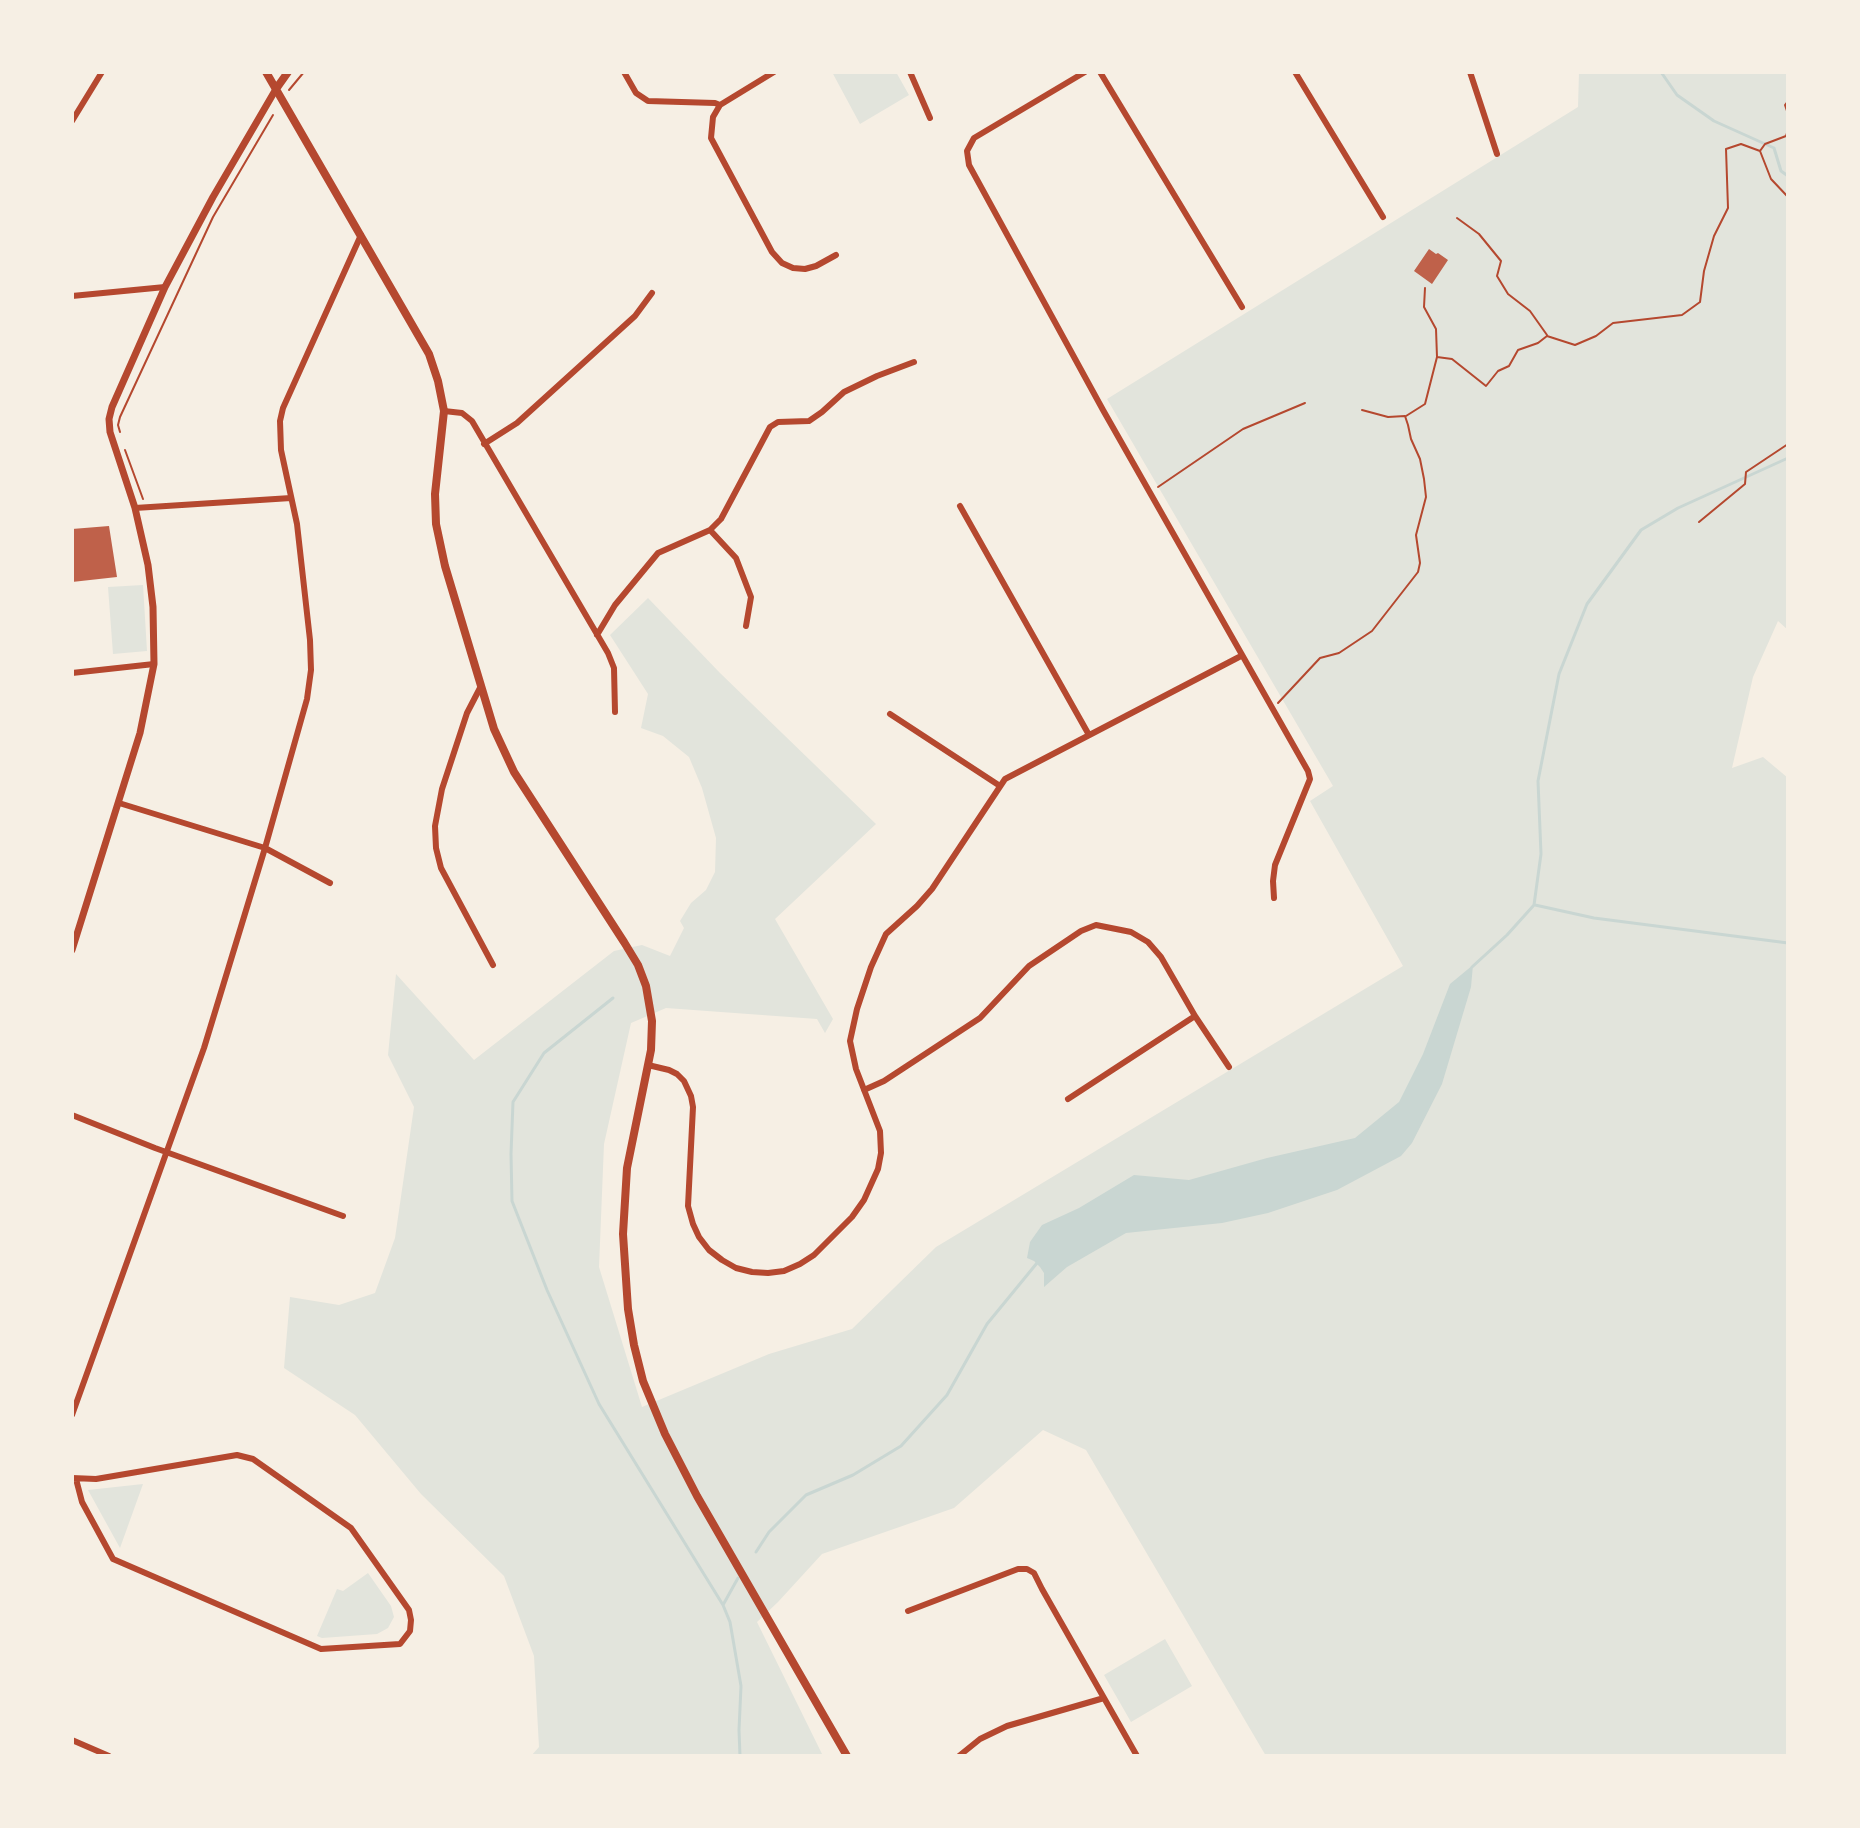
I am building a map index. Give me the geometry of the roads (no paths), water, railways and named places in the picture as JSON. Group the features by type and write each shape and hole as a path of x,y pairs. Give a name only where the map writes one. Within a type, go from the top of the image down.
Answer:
{"main road":[{"path":"266,72 429,354 444,411 435,494 436,524 445,566 494,729 514,772 638,965 646,986 652,1036 627,1168 623,1234 628,1309 643,1381 665,1434 697,1496 847,1756"},
{"path":"276,89 288,72"}],"street":[{"path":"72,121 102,72"},
{"path":"624,72 636,93 648,101 720,105"},
{"path":"774,72 720,105 713,117 711,138 772,252 782,263 805,269 836,255"},
{"path":"910,72 930,118"},
{"path":"1085,72 974,138 967,151 969,165 1271,710 1308,771 1308,785 1275,865 1274,898"},
{"path":"1100,72 1242,307"},
{"path":"1295,72 1383,217"},
{"path":"1470,72 1497,154"},
{"path":"72,950 140,733 154,664 150,579 145,546 114,447 109,419 165,287 276,89"},
{"path":"72,1415 204,1048 300,728 311,670 309,625 297,524 280,436 283,408 361,235"},
{"path":"72,296 165,287"},
{"path":"484,444 517,423 635,316 652,293"},
{"path":"597,635 615,605 658,553 710,530 721,519 770,427 778,422 809,421 844,392 914,362"},
{"path":"444,411 457,411 467,416 608,653 614,668 615,712"},
{"path":"135,508 291,498"},
{"path":"960,506 1089,735"},
{"path":"710,530 736,558 751,597 746,626"},
{"path":"648,1065 675,1073 684,1081 691,1096 688,1206 699,1237 709,1250 736,1268 768,1273 784,1271 814,1255 852,1217 864,1200 878,1169 882,1141 852,1057 850,1041 871,967 886,934 932,889 1005,779 1241,656"},
{"path":"72,673 154,664"},
{"path":"481,686 467,713 442,789 435,826 441,868 493,965"},
{"path":"890,714 1000,786"},
{"path":"119,803 265,848 330,883"},
{"path":"864,1090 884,1081 980,1018 1029,966 1081,931 1096,925 1131,932 1148,942 1161,957 1229,1067"},
{"path":"1068,1099 1195,1016"},
{"path":"72,1115 343,1216"},
{"path":"237,1455 253,1459 351,1528 409,1610 410,1631 400,1644 321,1649 113,1559 82,1502 74,1479 96,1479 237,1455"},
{"path":"908,1611 1018,1569 1034,1573 1137,1756"},
{"path":"959,1756 980,1739 1007,1726 1104,1698"},
{"path":"72,1740 109,1756"}],"waterway":[{"path":"1661,72 1677,95 1714,121 1774,148 1781,171 1788,176"},
{"path":"1472,967 1534,905 1541,854 1538,781 1559,674 1587,604 1641,530 1678,508 1788,458"},
{"path":"1535,905 1594,918 1788,943"},
{"path":"613,998 544,1053 513,1102 512,1201 547,1290 599,1404 723,1605"},
{"path":"756,1552 769,1532 806,1495 853,1475 901,1446 947,1395 987,1324 1037,1263"},
{"path":"738,1578 723,1605 730,1622 741,1686 740,1756"}]}
